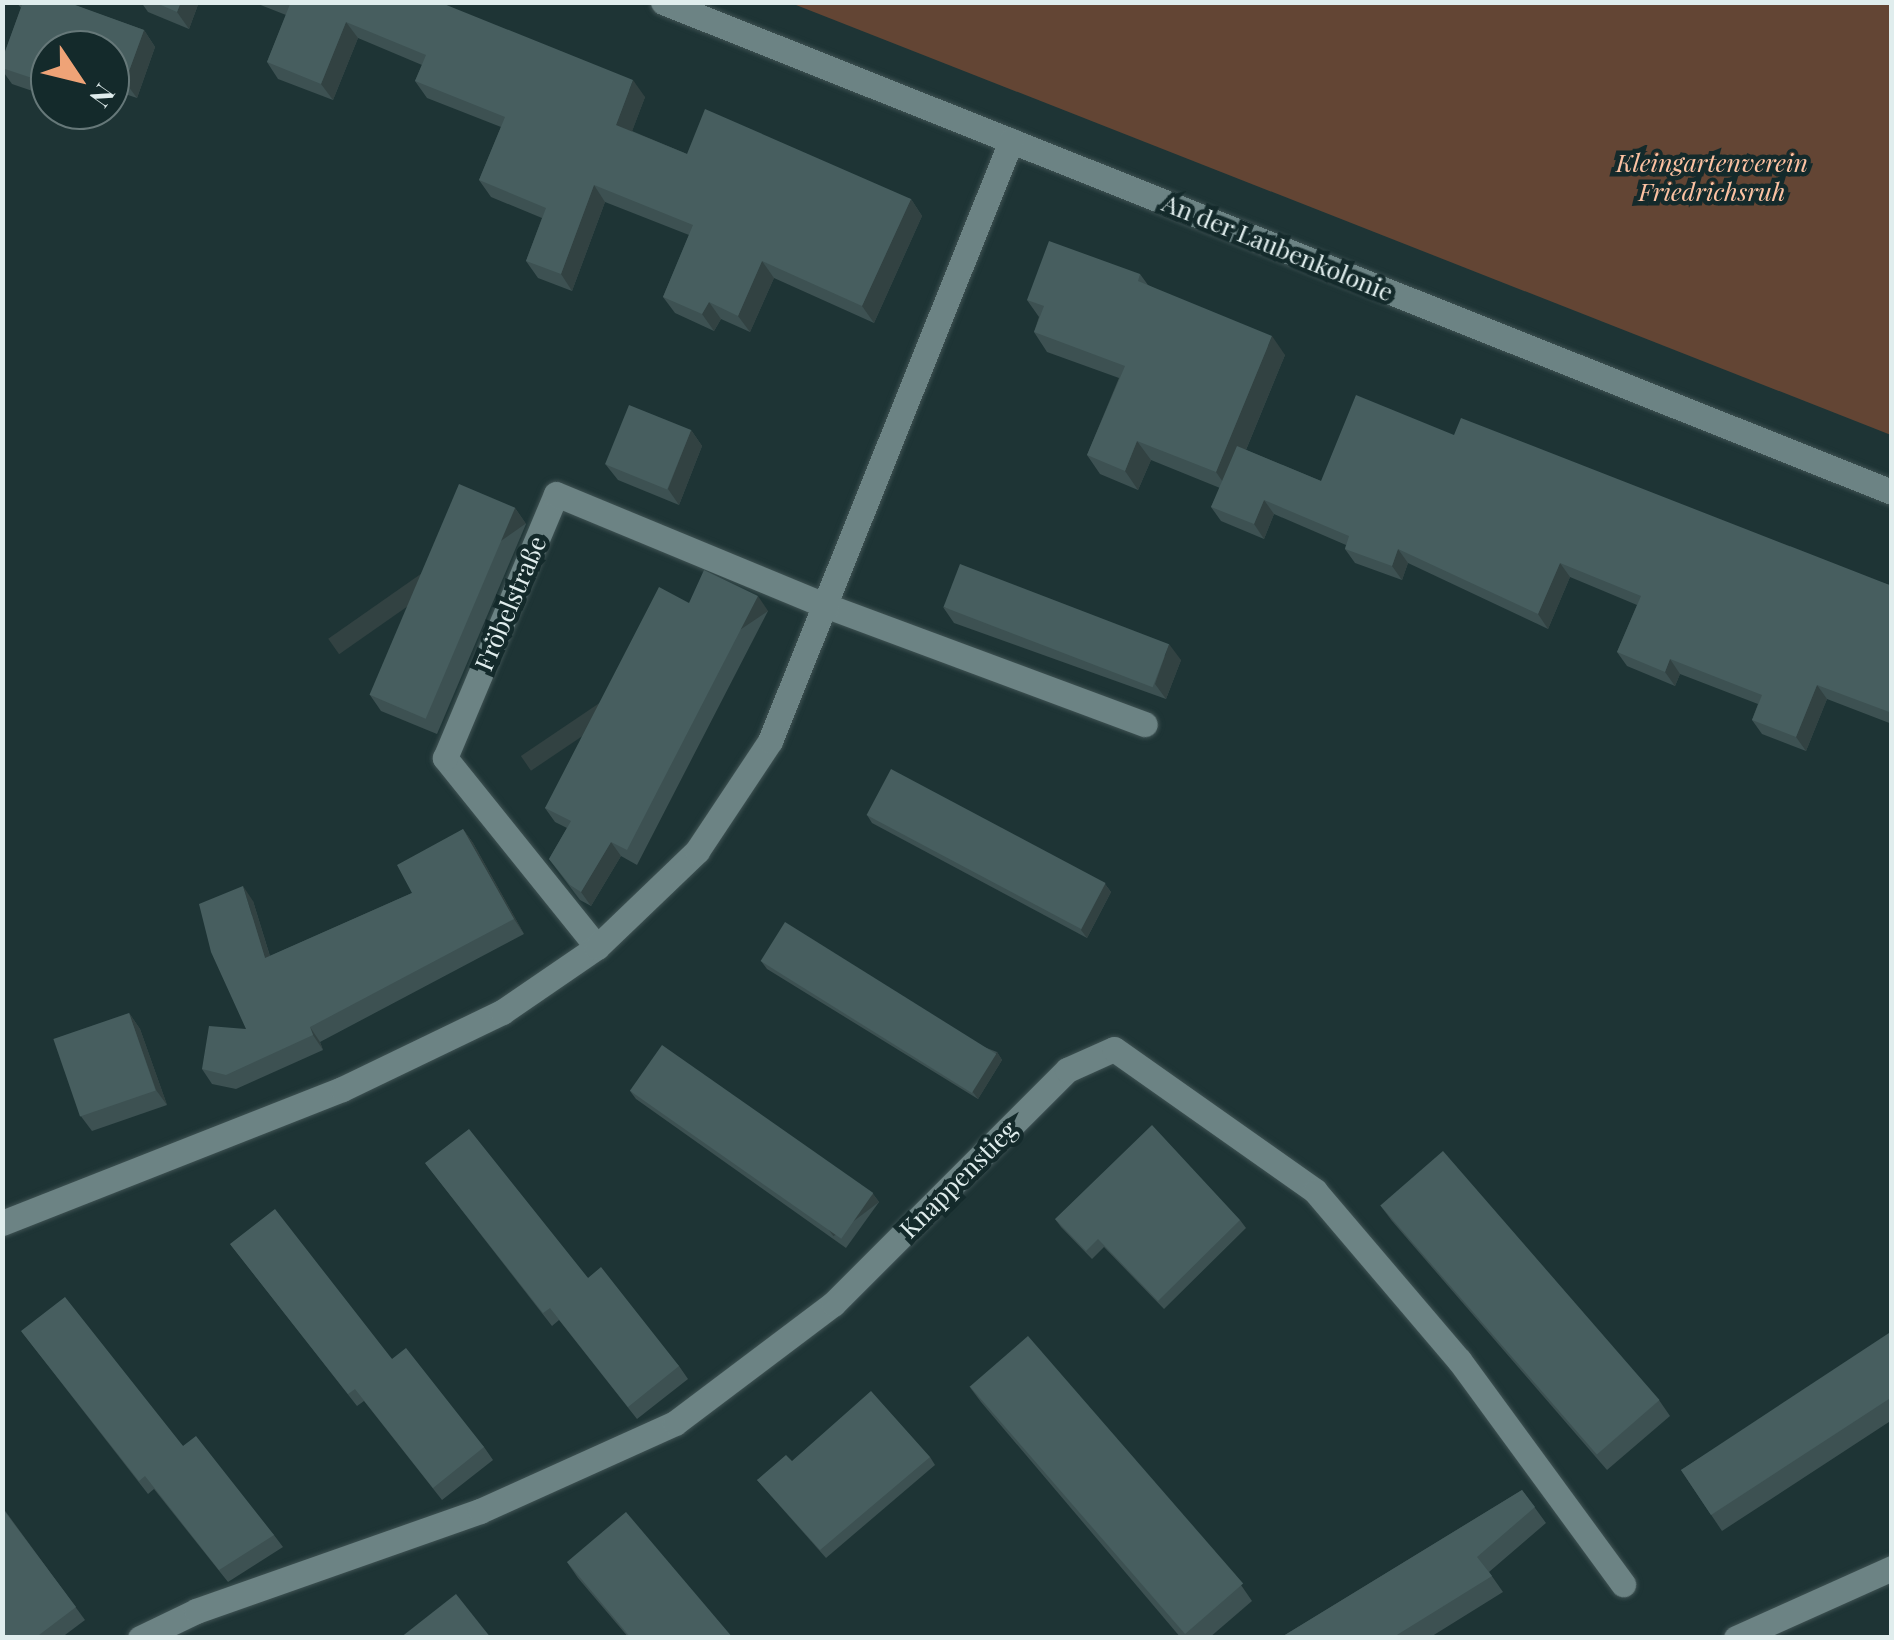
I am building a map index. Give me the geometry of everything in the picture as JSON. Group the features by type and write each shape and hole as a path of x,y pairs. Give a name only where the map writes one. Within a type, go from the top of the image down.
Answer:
{"street":[{"name":"An der Laubenkolonie","path":"663,2 1892,492"},
{"path":"2,1223 422,1053 502,1012 596,947 697,852 770,742 1011,140"},
{"name":"Fröbelstraße","path":"596,947 445,758 556,494 827,606"},
{"path":"827,606 1145,724"},
{"name":"Knappenstieg","path":"140,1638 196,1611 480,1510 675,1423 832,1304 1067,1070 1114,1049 1315,1192 1459,1360 1623,1584"},
{"path":"1736,1638 1766,1631 1892,1568"}],"green space":[{"name":"Kleingartenverein Friedrichsruh","path":"791,3 1891,3 1891,435"}],"building":[{"path":"23,2 67,2 144,30 130,68 130,30 30,30 30,77 2,68"},
{"path":"154,2 181,2 177,12"},
{"path":"286,2 439,2 633,80 616,125 687,154 705,109 911,199 862,306 762,261 738,316 709,302 702,314 663,297 693,225 594,185 561,274 526,261 546,208 479,180 505,117 415,81 426,55 346,22 321,84 267,62 290,4"},
{"path":"1049,241 1140,274 1138,281 1272,336 1216,472 1137,441 1125,471 1087,455 1125,366 1034,332 1044,306 1027,300"},
{"path":"1356,395 1454,435 1461,418 1892,586 1892,713 1817,685 1796,737 1752,720 1762,695 1670,659 1665,672 1617,652 1641,596 1560,563 1538,614 1398,549 1392,566 1345,549 1349,536 1264,500 1254,524 1211,507 1237,446 1321,481"},
{"path":"629,405 691,430 667,489 605,464"},
{"path":"459,484 515,508 426,719 370,695"},
{"path":"960,564 1169,644 1153,687 944,607"},
{"path":"704,570 758,596 627,850 611,842 581,892 570,885 549,859 571,821 545,808 659,587 689,603"},
{"path":"891,769 1106,883 1081,929 867,815"},
{"path":"463,829 514,919 310,1027 313,1035 226,1075 202,1069 209,1026 246,1029 211,952 199,904 243,886 265,958 412,893 397,865"},
{"path":"785,922 996,1054 972,1093 761,961"},
{"path":"129,1013 156,1091 80,1117 53,1039"},
{"path":"662,1045 873,1193 841,1239 630,1091"},
{"path":"1152,1125 1240,1220 1158,1301 1098,1239 1086,1251 1055,1219"},
{"path":"469,1129 588,1278 601,1267 679,1366 628,1407 550,1308 543,1313 425,1163"},
{"path":"1443,1151 1659,1400 1597,1455 1380,1205"},
{"path":"275,1209 392,1359 406,1348 484,1447 433,1488 355,1389 348,1394 230,1244"},
{"path":"65,1297 183,1446 196,1436 274,1535 219,1570 145,1476 139,1481 21,1331"},
{"path":"1889,1333 1892,1397 1711,1515 1681,1470"},
{"path":"1028,1336 1243,1584 1185,1634 970,1387"},
{"path":"871,1391 930,1457 820,1550 757,1480 786,1455 792,1461"},
{"path":"1522,1490 1535,1507 1477,1557 1492,1576 1392,1638 1280,1638"},
{"path":"2,1508 76,1607 35,1638 5,1638 2,1634"},
{"path":"626,1512 733,1638 631,1638 567,1562"},
{"path":"456,1594 491,1638 400,1638"}]}
